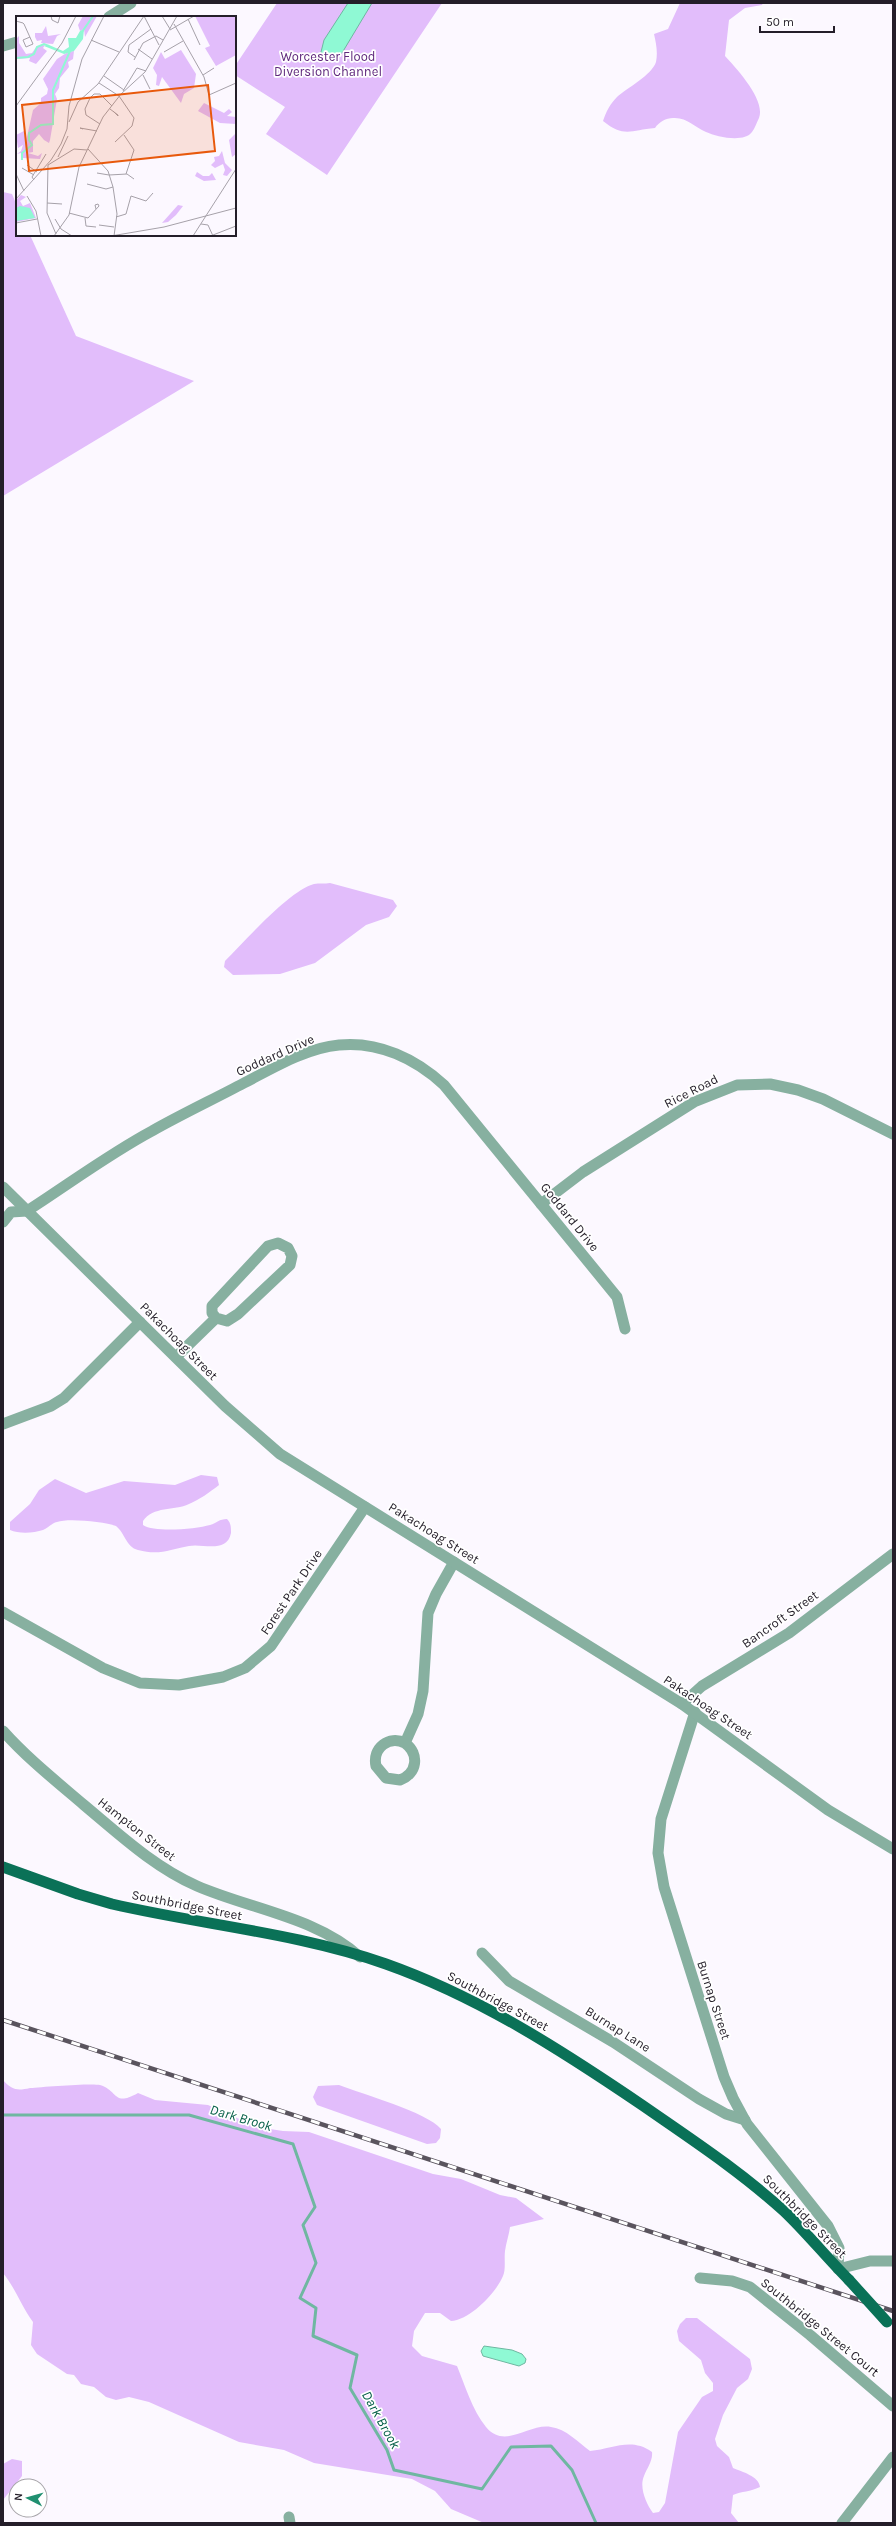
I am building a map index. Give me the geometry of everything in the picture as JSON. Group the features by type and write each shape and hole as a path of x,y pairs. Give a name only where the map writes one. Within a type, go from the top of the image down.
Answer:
{"main road":[{"name":"Southbridge Street","path":"3,1867 78,1894 112,1904 172,1918 312,1944 361,1957 434,1983 482,2006 580,2063 714,2154 753,2184 786,2214 890,2325"}],"street":[{"path":"111,16 131,3"},
{"path":"3,46 16,42"},
{"name":"Goddard Drive","path":"27,1211 152,1131 294,1059 328,1047 351,1045 374,1047 395,1053 416,1063 435,1077 459,1103 617,1297 625,1328"},
{"name":"Rice Road","path":"541,1204 583,1172 694,1102 737,1085 770,1084 798,1090 823,1099 893,1134"},
{"name":"Pakachoag Street","path":"3,1187 140,1322 262,1439 290,1460 695,1712 828,1810 893,1849"},
{"path":"3,1222 11,1212 27,1211"},
{"path":"278,1243 288,1248 292,1256 290,1266 238,1314 227,1321 216,1318 212,1313 212,1306 268,1246 278,1243"},
{"path":"176,1357 216,1318"},
{"path":"3,1424 51,1406 64,1398 140,1322"},
{"name":"Forest Park Drive","path":"3,1612 103,1668 140,1683 179,1685 223,1677 255,1661 274,1643 365,1507"},
{"name":"Bancroft Street","path":"682,1704 702,1686 784,1637 893,1554"},
{"path":"405,1743 421,1702 428,1613 436,1594 454,1562"},
{"name":"Burnap Street","path":"695,1712 661,1819 659,1861 668,1903 724,2077 745,2120 828,2226 839,2248 838,2269"},
{"name":"Hampton Street","path":"3,1731 42,1769 160,1866 213,1892 324,1932 345,1943 361,1957"},
{"name":"Burnap Lane","path":"482,1953 509,1981 613,2042 699,2099 726,2114 745,2120"},
{"path":"838,2269 870,2260 893,2261"},
{"name":"Southbridge Street Court","path":"700,2278 732,2281 750,2287 810,2335 893,2406"},
{"path":"842,2523 893,2457"}],"green space":[{"name":"Worcester Flood Diversion Channel","path":"277,3 442,3 327,175 266,134 285,107 236,76 236,64"},
{"path":"680,3 763,3 762,5 745,8 729,20 725,56 749,85 758,102 760,111 755,127 748,135 737,138 717,136 678,118 670,118 665,120 655,128 628,132 617,130 603,121 612,102 650,72 654,67 657,55 654,34 668,29"},
{"path":"3,192 12,194 16,204 16,236 30,236 76,336 194,381 3,496"},
{"path":"330,883 393,900 397,906 389,917 366,925 315,963 280,974 233,975 224,967 225,961 280,906 304,888 314,884"},
{"path":"201,1475 217,1477 219,1485 201,1498 189,1504 152,1513 143,1521 143,1525 166,1530 186,1529 210,1525 227,1519 230,1525 231,1533 229,1539 219,1546 194,1545 159,1552 146,1552 131,1546 116,1526 86,1521 62,1521 35,1532 22,1533 10,1530 10,1522 30,1504 39,1490 55,1479 86,1493 124,1481 175,1485"},
{"path":"3,2080 15,2089 66,2085 100,2085 120,2098 130,2097 138,2093 155,2100 208,2105 257,2127 283,2131 309,2132 433,2174 461,2179 500,2195 516,2198 544,2219 510,2227 505,2251 504,2273 500,2283 482,2304 466,2316 451,2321 440,2313 425,2313 414,2331 412,2346 422,2356 457,2366 477,2413 486,2427 493,2433 501,2436 509,2436 543,2427 551,2427 567,2433 590,2451 622,2445 637,2445 652,2452 652,2458 644,2476 642,2485 646,2500 653,2513 659,2512 665,2503 678,2432 702,2397 713,2391 713,2383 705,2373 701,2360 679,2341 677,2331 680,2324 686,2318 697,2318 750,2359 752,2369 748,2379 737,2388 723,2415 715,2439 717,2446 729,2457 733,2468 753,2477 757,2480 760,2487 733,2495 731,2513 739,2523 484,2523 451,2509 435,2491 412,2479 314,2463 284,2450 239,2442 149,2402 129,2397 116,2400 106,2397 94,2387 81,2384 74,2375 67,2374 37,2354 31,2345 33,2322 3,2273"},
{"path":"339,2085 422,2116 441,2129 440,2138 436,2143 427,2144 317,2105 313,2097 318,2086"},
{"path":"12,2459 22,2461 22,2476 20,2478 8,2478 8,2494 3,2500 3,2464"}],"shaded area":[{"path":"348,3 372,3 342,53 334,59 325,57 321,52 324,40"},
{"path":"484,2346 512,2350 522,2354 526,2359 525,2363 519,2366 483,2356 481,2351"}],"waterway":[{"name":"Dark Brook","path":"3,2115 189,2115 293,2144 315,2207 303,2225 316,2263 300,2298 316,2308 313,2336 357,2355 350,2388 387,2450 394,2470 482,2489 511,2447 551,2446 572,2470 596,2523"}],"railway":[{"path":"3,2020 893,2311"}]}
